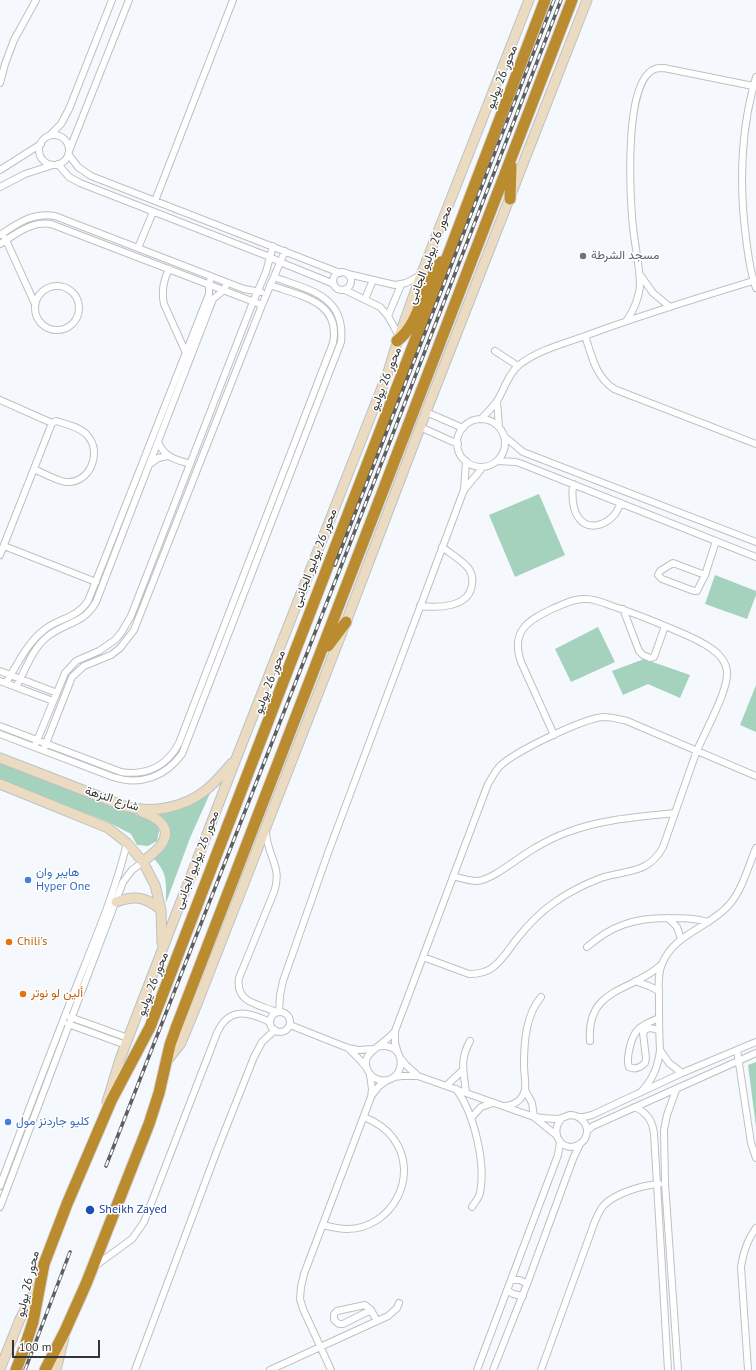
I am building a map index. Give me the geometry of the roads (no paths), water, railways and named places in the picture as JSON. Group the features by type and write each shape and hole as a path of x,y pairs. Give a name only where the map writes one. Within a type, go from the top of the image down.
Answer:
{"highway":[{"name":"محور 26 يوليو","path":"16,1370 29,1334 39,1284 51,1245 104,1116 150,1027 545,0"},
{"path":"45,1370 93,1268 149,1124 159,1093 176,1028 572,0"},
{"path":"510,199 512,155"},
{"path":"398,338 407,332 434,271 448,255"},
{"path":"320,656 346,622"}],"main road":[{"name":"محور 26 يوليو الجانبى","path":"104,1116 115,1073 161,952 388,372 398,338 421,275 529,0"},
{"path":"166,1062 178,1048 183,1038 587,0"},
{"name":"شارع النزهة","path":"0,758 131,808 145,810 164,808 190,800 213,784 236,759"},
{"path":"0,784 108,828 127,843 143,862 155,885 161,910 163,931 161,952"},
{"path":"131,808 157,818 161,821 165,831 164,841 143,862"},
{"path":"116,902 124,899 142,898 151,902 161,910"},
{"path":"0,1369 20,1320 39,1284"},
{"path":"56,1370 65,1330"}],"street":[{"path":"0,84 5,64 14,40 36,0"},
{"path":"112,0 69,109 61,124 50,136 43,140 39,148 40,156 46,162 56,165 74,181 270,257 365,299 380,307 388,316 398,338"},
{"path":"0,188 25,174 56,165 64,161 69,153 129,0"},
{"path":"155,201 233,0"},
{"path":"627,320 634,310 640,288 640,275 631,209 630,150 634,108 642,81 654,69 664,68 753,86"},
{"path":"756,77 746,127 742,185 744,227 753,281 756,288"},
{"path":"50,136 58,135 62,137 68,143 69,153 78,167 91,176 340,273 395,285 401,285 421,275"},
{"path":"0,170 41,144"},
{"path":"138,248 153,212"},
{"path":"35,304 40,294 48,288 63,287 68,289 75,296 79,305 78,315 76,320 64,329 54,330 44,326 36,314 35,304 3,242 1,234 26,219 40,215 62,218 227,283 244,289 267,293"},
{"path":"3,242 31,225 44,223 51,224 262,305"},
{"path":"34,748 65,673 70,666 115,640 132,616 253,302 266,272 273,246"},
{"path":"43,751 72,677 84,666 101,660 116,651 128,639 134,630 262,305 285,251"},
{"path":"169,269 163,282 162,297 186,353"},
{"path":"334,284 335,276 340,273"},
{"path":"345,290 351,284 351,278 348,274"},
{"path":"640,275 653,293 670,307"},
{"path":"3,682 11,676 30,644 43,631 50,625 70,617 88,601 209,294 208,284 211,276"},
{"path":"0,734 113,777 130,781 156,777 171,768 182,754 341,342 342,326 340,318 332,304 326,298 274,277"},
{"path":"365,299 373,280"},
{"path":"505,437 503,454 497,461 488,466 476,467 466,461 459,451 458,439 463,428 480,419 490,410 497,401 513,371 518,366 549,349 627,320 753,281"},
{"path":"16,687 41,642 59,629 79,621 92,610 213,299 224,290 227,283"},
{"path":"0,726 121,772 130,773 147,771 155,768 166,761 175,751 333,343 334,326 332,319 322,306 315,301 270,285"},
{"path":"388,316 401,285"},
{"path":"585,336 597,371 614,389 756,444"},
{"path":"495,351 518,366"},
{"path":"0,400 52,422 56,421 82,430 87,435 94,448 93,462 85,475 72,481 65,482 34,469"},
{"path":"497,401 499,427"},
{"path":"426,412 463,428"},
{"path":"480,419 494,423 499,427 505,437 523,452 756,542"},
{"path":"0,555 52,422"},
{"path":"420,428 458,444"},
{"path":"158,442 162,450 168,456 190,464"},
{"path":"150,464 158,458 168,456"},
{"path":"266,828 268,846 277,869 277,881 239,978 239,988 245,999 278,1012 287,1014 290,1019 290,1025 289,1028 284,1031 275,1030 271,1027 270,1022 272,1016 278,1012 283,981 328,853 464,490 466,461"},
{"path":"497,461 516,462 522,464 756,557"},
{"path":"464,490 483,467"},
{"path":"572,484 572,497 575,512 583,523 596,526 605,523 615,514 621,503"},
{"path":"705,575 673,563 660,571 658,575 662,579 694,592 699,590 705,575 716,541"},
{"path":"4,546 96,582"},
{"path":"420,606 439,607 455,604 462,600 470,591 472,578 469,570 442,547"},
{"path":"423,957 469,974 477,974 491,968 540,913 565,895 600,878 640,869 656,859 663,847 697,751 724,687 727,672 726,666 719,656 706,645 665,626 623,609 587,598 575,600 531,619 525,624 517,642 518,653 554,735"},
{"path":"623,609 640,651 643,655 650,658 654,657 665,626"},
{"path":"0,672 57,693"},
{"path":"3,682 53,701"},
{"path":"418,1076 406,1066 400,1056 395,1043 395,1031 488,784 493,775 508,760 554,735 589,721 602,718 615,718 627,721 756,776"},
{"path":"175,751 182,754"},
{"path":"453,876 478,881 486,878 535,847 566,832 615,820 675,812"},
{"path":"0,1186 91,950 118,876 127,843"},
{"path":"590,1041 589,1027 592,1016 598,1006 614,991 652,973 661,965 669,952 681,939 718,915 731,902 741,884 756,848"},
{"path":"0,1207 2,1198 116,902 126,878 132,870 143,862"},
{"path":"587,947 605,933 621,925 647,918 692,918 708,922"},
{"path":"668,918 677,927 681,939"},
{"path":"91,950 97,952"},
{"path":"641,1092 655,1073 659,1062 659,978 661,965"},
{"path":"635,981 659,991"},
{"path":"541,997 535,1004 530,1015 527,1028 524,1063 525,1090 532,1103 534,1117 556,1135 560,1142 572,1147 581,1144"},
{"path":"93,1268 132,1239 144,1222 223,1021 242,1013 270,1022"},
{"path":"64,1018 72,1018 127,1042"},
{"path":"64,1018 70,1024 127,1042"},
{"path":"643,1028 646,1061 640,1067 632,1069 629,1067 628,1063 634,1034 643,1028 659,1018"},
{"path":"290,1025 348,1048 358,1050 382,1046 391,1047 400,1056 400,1069 394,1077"},
{"path":"643,1028 653,1028 659,1031"},
{"path":"135,1370 218,1148 254,1057 262,1042 275,1030"},
{"path":"331,1370 303,1309 300,1294 304,1274 371,1097 372,1081 368,1070 367,1057 395,1031"},
{"path":"466,1092 462,1071 463,1056 470,1041"},
{"path":"371,1097 379,1086 386,1080 402,1076 418,1076 534,1117 562,1118 570,1115 584,1117 592,1115 682,1073 756,1042"},
{"path":"348,1048 362,1061 377,1079 386,1080"},
{"path":"660,1050 669,1063 682,1073"},
{"path":"737,1050 751,1143 756,1158"},
{"path":"587,1131 593,1126 756,1054"},
{"path":"447,1086 462,1071"},
{"path":"455,1089 465,1103 471,1118 479,1150 481,1183 480,1194 472,1207"},
{"path":"504,1106 518,1102 525,1090"},
{"path":"676,1090 664,1127 665,1183 678,1370"},
{"path":"471,1118 481,1107 495,1103"},
{"path":"635,1108 643,1111 653,1124 668,1370"},
{"path":"323,1225 347,1229 359,1228 371,1224 382,1217 390,1209 400,1194 404,1174 400,1150 386,1129 376,1122 364,1117"},
{"path":"493,1370 523,1296 573,1159 586,1136 587,1131 585,1123 578,1117"},
{"path":"556,1135 557,1126 562,1118"},
{"path":"477,1370 558,1155 560,1142"},
{"path":"541,1370 601,1209 611,1199 620,1195 656,1184 665,1183"},
{"path":"748,1370 741,1267 743,1253 756,1228"},
{"path":"511,1280 520,1280 527,1284"},
{"path":"507,1290 516,1295 523,1296"},
{"path":"270,1370 393,1313 399,1303"},
{"path":"371,1310 343,1324 338,1324 334,1320 334,1314 337,1311 361,1305 368,1307 371,1310 377,1321"}],"railway":[{"path":"335,565 554,0"},
{"path":"106,1166 561,0"},
{"path":"25,1370 70,1252"}],"place":[{"name":"مسجد الشرطة","path":"583,256"},
{"name":"هايبر وان Hyper One","path":"28,880"},
{"name":"Chili's","path":"9,942"},
{"name":"ألين لو نوتر","path":"23,994"},
{"name":"كليو جاردنز مول","path":"8,1122"},
{"name":"Sheikh Zayed","path":"90,1210"}]}
